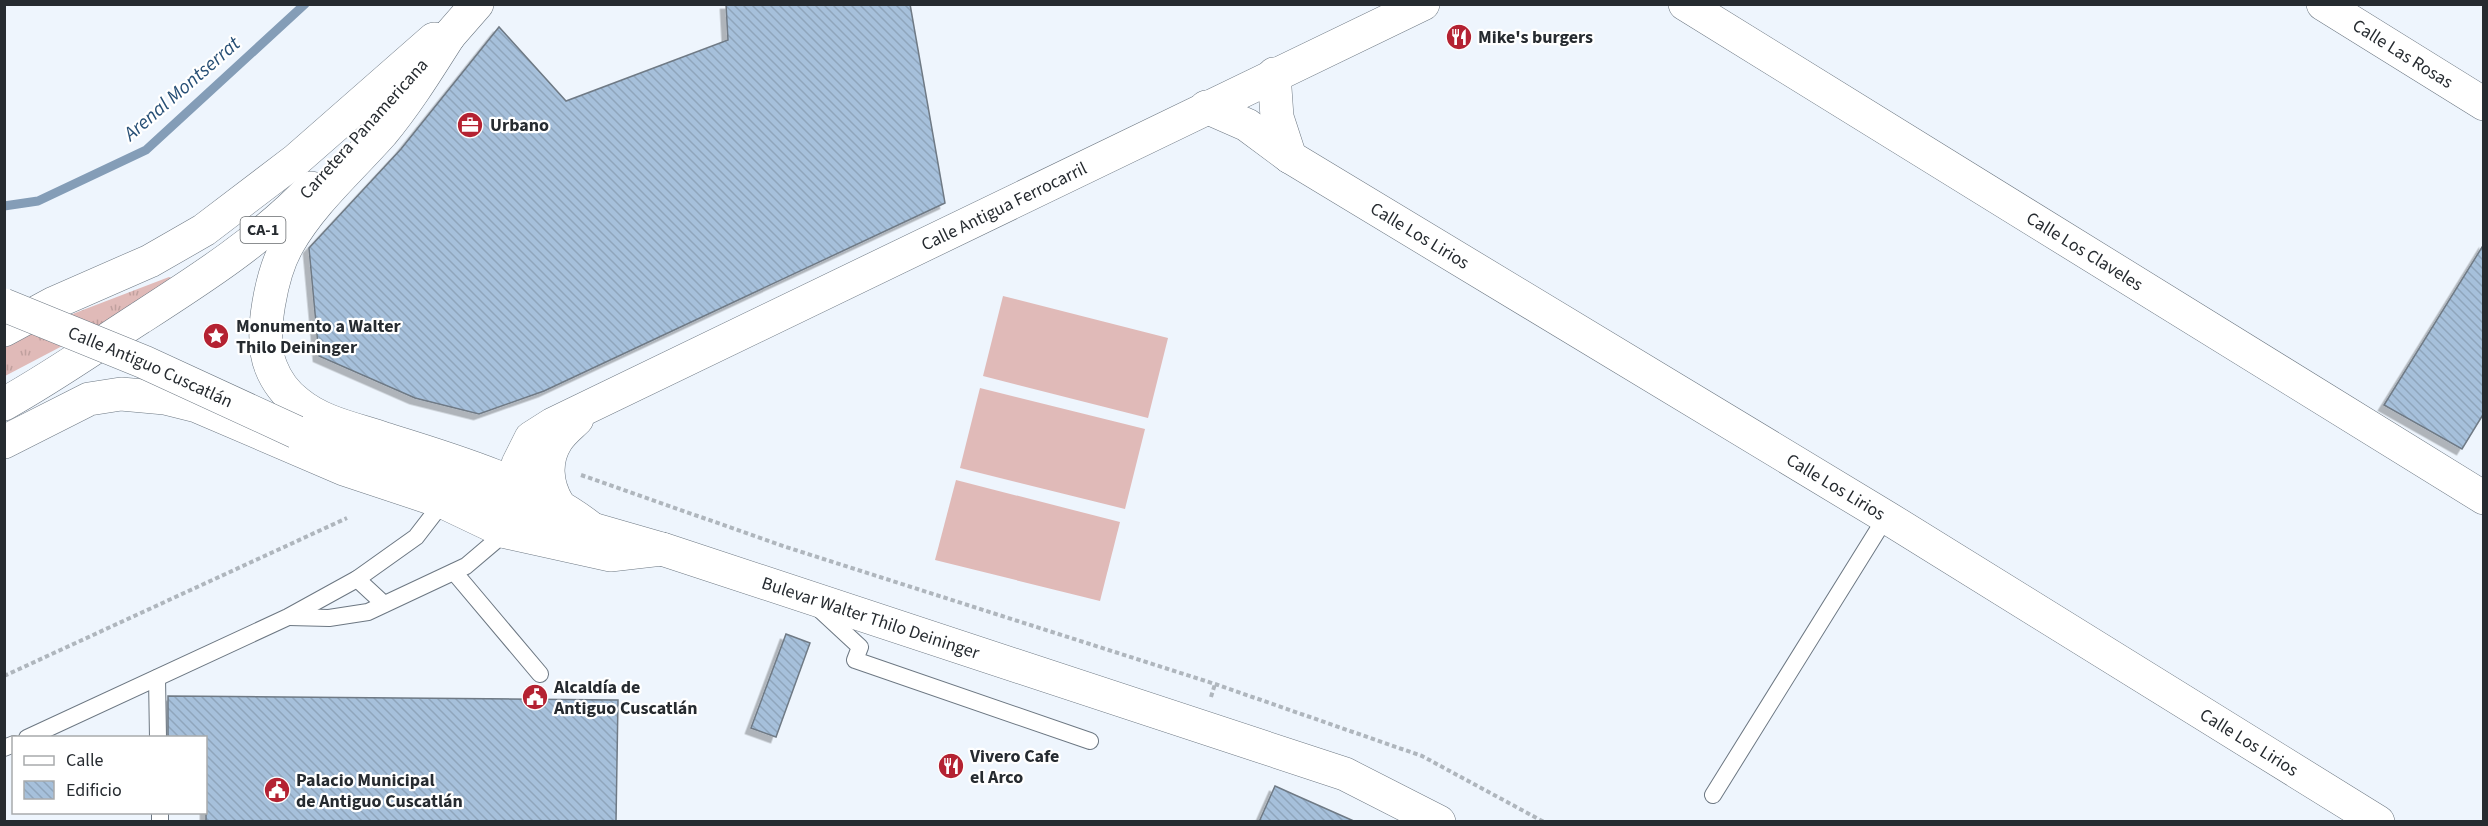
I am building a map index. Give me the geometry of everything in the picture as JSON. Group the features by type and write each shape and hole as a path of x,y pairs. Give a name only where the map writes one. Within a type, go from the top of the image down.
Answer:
{"main road":[{"path":"4,330 54,303 150,261 204,230 296,160 369,99 472,4"},
{"name":"Carretera Panamericana","path":"4,404 171,298 296,204 477,4"},
{"name":"Calle Antigua Ferrocarril","path":"508,506 518,464 531,438 553,424 1423,4"},
{"name":"Calle Los Claveles","path":"1685,4 2484,498"},
{"name":"Calle Las Rosas","path":"2323,4 2484,104"},
{"path":"449,36 420,83 384,130 323,198 289,243 279,262 269,295 266,329 270,366 283,389 298,404 324,419 418,449 508,506 610,555 662,549"},
{"path":"1274,74 1277,117 1290,157"},
{"name":"Calle Los Lirios","path":"1206,107 1247,125 1290,157 1886,517 2379,822"},
{"name":"Calle Antiguo Cuscatlán","path":"4,305 144,362 296,432"},
{"path":"4,442 89,399 121,394 165,398 197,406 344,469 443,502 571,532 583,533 592,529 558,504 551,492 547,463"},
{"name":"Calle Antigua Ferrocarril","path":"547,463 557,439 587,409"},
{"name":"Bulevar Walter Thilo Deininger","path":"296,432 508,506 662,549 1345,774 1439,822"},
{"path":"443,502 508,506 558,504"}],"lane":[{"path":"31,736 288,617 357,579 416,537 443,502"},
{"path":"288,617 329,618 368,612 466,566 508,506"},
{"path":"1713,795 1886,517"},
{"path":"454,572 540,674"},
{"path":"357,579 384,604"},
{"path":"806,596 860,647 855,660 1090,741"},
{"path":"157,678 158,736"}],"path":[{"path":"547,463 786,547 1215,684 1411,753 1544,822"},
{"path":"4,676 347,518"}],"green space":[{"path":"169,277 175,279 127,312 5,376 4,347 75,313"},
{"path":"1003,296 1168,338 1148,418 983,376"},
{"path":"980,388 1145,429 1125,509 960,468"},
{"path":"956,480 1120,522 1100,601 935,560"}],"building":[{"path":"726,4 910,4 945,203 544,391 479,414 415,398 319,356 309,248 401,149 499,27 566,101 728,40"},
{"path":"2484,244 2484,413 2462,449 2384,405"},
{"path":"786,634 810,643 776,737 751,728"},
{"path":"168,696 618,700 616,822 206,822 207,736 168,736"},
{"path":"1275,786 1295,795 1356,822 1259,822"}],"waterway":[{"name":"Arenal Montserrat","path":"4,206 38,201 146,150 305,4"}],"place":[{"name":"Mike's burgers","path":"1459,37"},
{"name":"Urbano","path":"470,125"},
{"name":"Monumento a Walter Thilo Deininger","path":"216,336"},
{"name":"Alcaldía de Antiguo Cuscatlán","path":"535,697"},
{"name":"Vivero Cafe el Arco","path":"951,766"},
{"name":"Palacio Municipal de Antiguo Cuscatlán","path":"277,790"}]}
